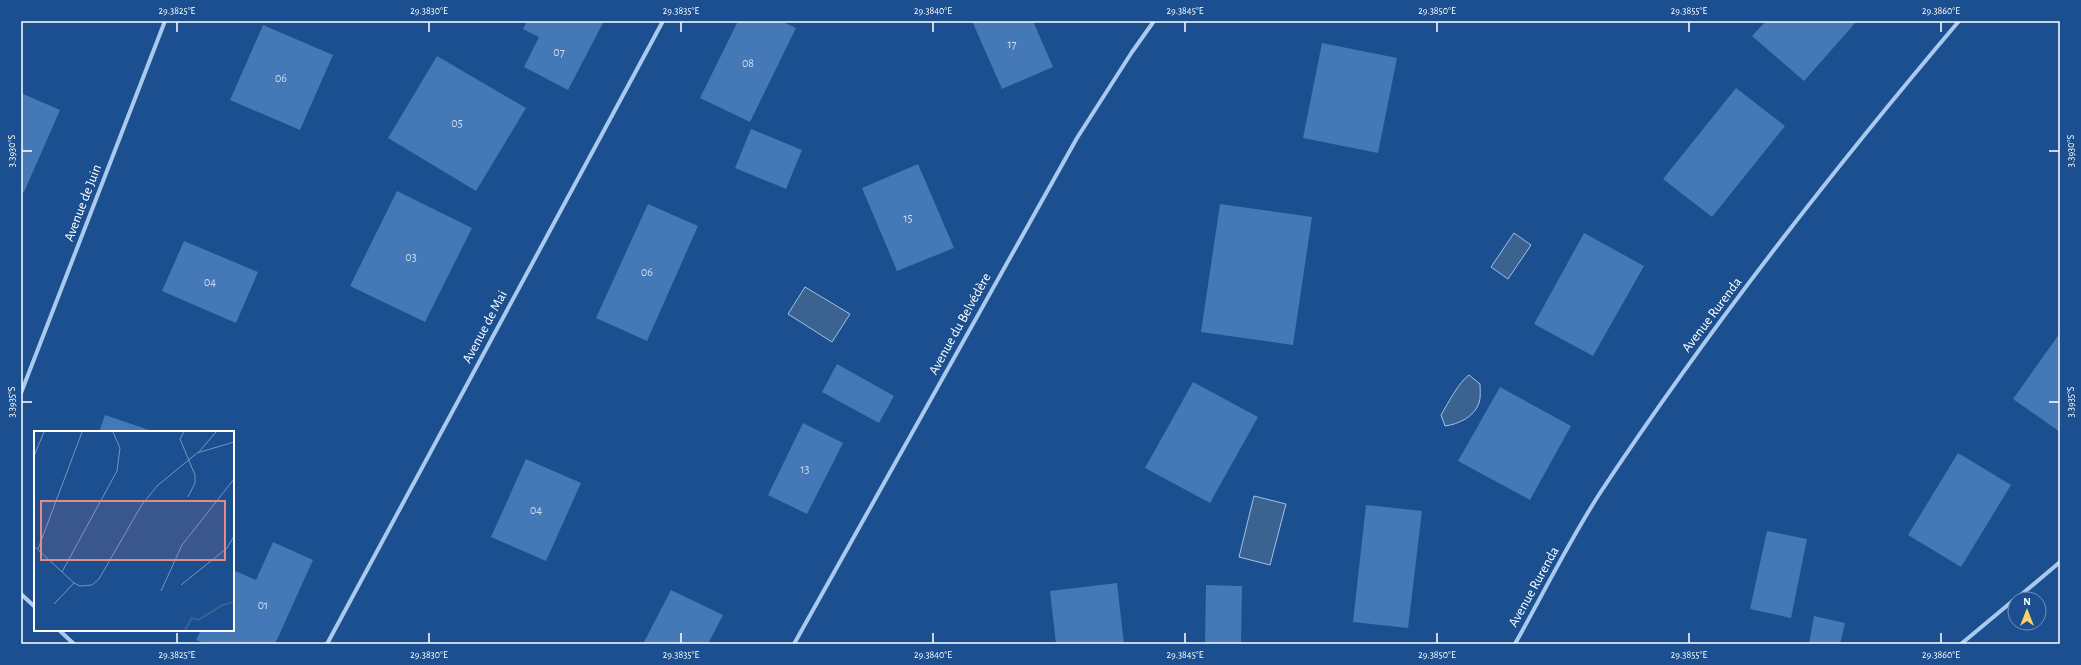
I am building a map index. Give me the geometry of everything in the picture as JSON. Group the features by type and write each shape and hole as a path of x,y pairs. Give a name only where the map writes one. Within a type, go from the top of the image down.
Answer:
{"street":[{"name":"Avenue de Juin","path":"21,393 165,21"},
{"name":"Avenue de Mai","path":"327,644 663,21"},
{"name":"Avenue du Belvédère","path":"794,644 1077,138 1132,52 1154,21"},
{"name":"Avenue Rurenda","path":"1515,644 1600,494 1706,340 1882,112 1959,21"},
{"path":"2025,591 2060,562"},
{"path":"21,594 34,606"},
{"path":"1961,644 2007,606"},
{"path":"60,631 74,644"}],"water":[{"path":"1514,233 1531,245 1508,279 1491,267"},
{"path":"805,287 850,314 832,342 788,314"},
{"path":"1469,375 1480,384 1480,396 1477,408 1470,416 1461,422 1445,426 1441,415 1450,399 1465,378"},
{"path":"1254,496 1286,504 1270,565 1239,557"}],"building":[{"path":"527,21 604,21 568,90 524,67 539,37 523,29"},
{"path":"738,21 781,21 796,28 750,122 700,98"},
{"path":"972,21 1033,21 1053,67 1002,89"},
{"path":"1766,21 1857,21 1804,81 1752,36"},
{"path":"263,25 333,55 300,130 230,100"},
{"path":"1322,43 1397,58 1378,153 1303,138"},
{"path":"437,56 526,108 476,191 388,138"},
{"path":"1736,88 1785,126 1712,217 1663,179"},
{"path":"21,93 60,110 24,192 21,191"},
{"path":"751,129 802,150 786,189 735,168"},
{"path":"918,164 954,248 897,271 862,188"},
{"path":"397,191 472,228 425,322 350,286"},
{"path":"648,204 698,226 647,341 596,318"},
{"path":"1220,204 1312,217 1293,345 1201,332"},
{"path":"1584,233 1644,266 1593,356 1534,324"},
{"path":"184,241 258,272 236,323 162,291"},
{"path":"2060,333 2060,432 2013,399"},
{"path":"837,364 894,396 879,423 822,392"},
{"path":"1193,382 1258,417 1210,503 1145,468"},
{"path":"1500,387 1571,426 1530,500 1458,461"},
{"path":"105,415 152,431 99,431"},
{"path":"803,423 843,443 807,514 768,495"},
{"path":"1958,453 2011,485 1961,567 1908,535"},
{"path":"526,459 581,483 546,561 491,537"},
{"path":"1366,505 1422,511 1408,628 1353,622"},
{"path":"1767,531 1807,539 1791,618 1750,609"},
{"path":"273,542 313,560 275,644 205,644 196,640 200,631 234,631 234,570 256,580"},
{"path":"1117,583 1124,644 1056,644 1050,591"},
{"path":"1206,585 1242,586 1241,644 1205,644"},
{"path":"671,590 723,615 708,644 643,644"},
{"path":"1814,616 1845,623 1840,644 1809,644"}]}
